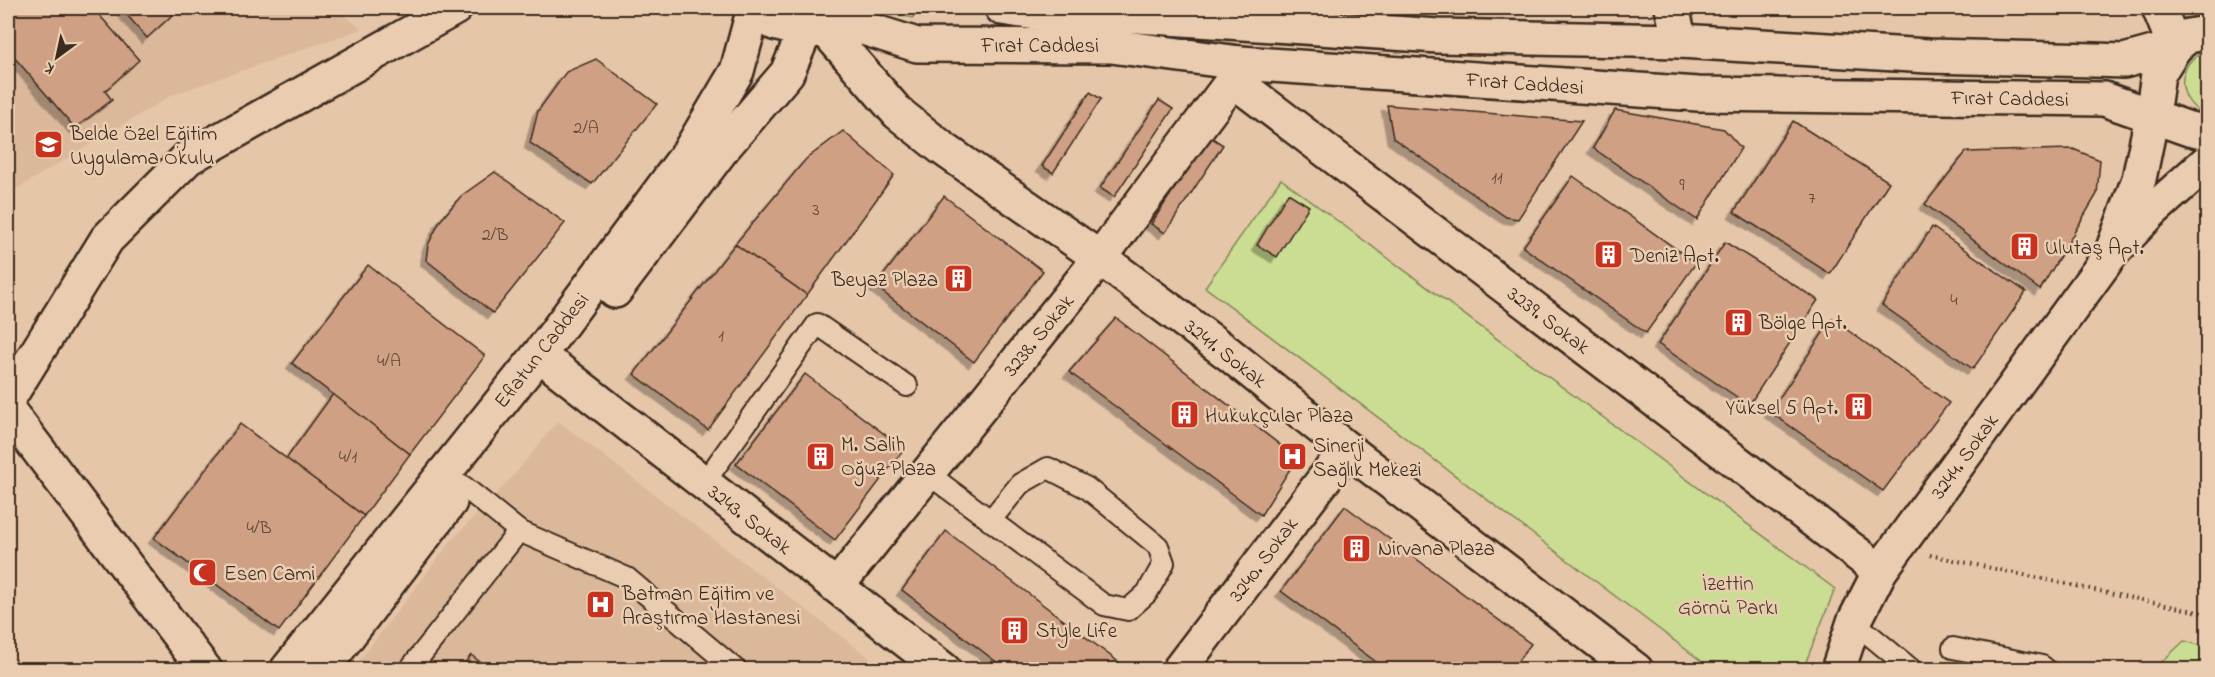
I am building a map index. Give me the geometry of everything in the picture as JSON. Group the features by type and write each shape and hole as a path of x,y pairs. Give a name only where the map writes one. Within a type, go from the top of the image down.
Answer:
{"street":[{"path":"8,399 107,239 188,158 455,8"},
{"name":"Eflatun Caddesi","path":"287,669 545,347 689,152 737,71 754,8"},
{"name":"Fırat Caddesi","path":"762,8 774,23 830,22 917,45 1111,46 1237,72 1698,94 2104,99 2189,129 2208,133"},
{"path":"1002,8 1042,14 1138,16 1438,36 1680,41 1928,56 2124,61 2175,47"},
{"path":"1672,8 1680,41"},
{"path":"2158,8 2175,47"},
{"name":"Eflatun Caddesi","path":"322,669 556,368 723,148 830,22"},
{"name":"3241. Sokak","path":"830,22 898,113 942,148 1100,258 1229,354 1614,663"},
{"path":"2111,254 2139,178 2158,74 2175,47 2188,36 2208,33"},
{"name":"3238. Sokak","path":"837,586 1100,258 1237,72"},
{"name":"3239. Sokak","path":"1237,72 1889,560"},
{"path":"2111,254 2151,212 2208,161"},
{"name":"3244. Sokak","path":"1838,669 1854,622 1889,560 2111,254"},
{"name":"3243. Sokak","path":"556,368 944,669"},
{"path":"8,410 205,669"},
{"name":"3240. Sokak","path":"1179,669 1347,449"}],"lane":[{"path":"704,483 817,324 907,386"},
{"path":"927,473 990,521 1104,605 1128,610 1147,593 1164,563 1158,546 1087,488 1048,468 1020,484 990,521"},
{"path":"463,486 519,531 627,578 736,669"},
{"path":"409,669 519,531"},
{"path":"1854,622 1912,669"},
{"path":"1953,648 2042,666 2047,669"}],"path":[{"path":"1889,560 2208,615"}],"shaded area":[{"name":"Belde Özel Eğitim Uygulama Okulu","path":"8,8 335,8 362,29 172,95 8,194"},
{"name":"Batman Eğitim ve Araştırma Hastanesi","path":"558,421 884,669 352,670 451,541 513,476"}],"green space":[{"path":"880,8 916,8 913,18 879,11"},
{"path":"2208,51 2207,115 2196,109 2189,101 2184,92 2183,82 2184,72 2189,64 2196,56"},
{"name":"İzettin Görnü Parkı","path":"1281,179 1835,589 1803,669 1712,669 1205,287"},
{"path":"2184,641 2207,647 2207,669 2154,669"}],"building":[{"path":"8,8 93,8 139,60 105,91 112,100 75,128 8,50"},
{"path":"121,8 180,8 147,38"},
{"path":"596,59 657,104 592,184 530,143 538,111 566,72"},
{"path":"1090,92 1101,99 1053,173 1042,166"},
{"path":"1159,100 1173,109 1114,197 1100,188"},
{"path":"1387,105 1582,121 1518,219 1506,217 1393,138"},
{"path":"1615,110 1724,129 1741,148 1697,220 1593,148"},
{"path":"1793,121 1889,182 1830,274 1734,212"},
{"path":"843,131 894,175 807,295 735,244 806,159"},
{"path":"1209,136 1223,145 1165,233 1151,224"},
{"name":"Ulutaş Apt.","path":"2073,149 2100,160 2097,194 2040,290 1925,204 1966,152"},
{"path":"495,172 565,223 493,313 426,260 428,245 440,221 461,196"},
{"name":"Deniz Apt.","path":"1573,176 1696,263 1646,333 1523,247"},
{"path":"1288,193 1309,206 1277,257 1257,245"},
{"name":"Beyaz Plaza","path":"944,196 1043,271 974,362 875,286"},
{"path":"1932,227 2026,292 1973,369 1882,305"},
{"name":"Bölge Apt.","path":"1725,242 1818,300 1749,405 1658,344"},
{"path":"735,244 807,295 708,430 634,374"},
{"path":"368,265 485,356 410,454 292,363"},
{"name":"Hukukçular Plaza","path":"1116,318 1297,458 1261,515 1069,372"},
{"name":"Yüksel 5 Apt.","path":"1832,319 1949,403 1883,491 1770,412"},
{"name":"M. Salih Oğuz Plaza","path":"805,374 904,449 835,540 736,464"},
{"path":"333,394 410,454 364,516 286,459"},
{"path":"240,424 364,516 279,631 154,538"},
{"name":"Nirvana Plaza","path":"1345,506 1531,644 1511,670 1387,670 1281,591"},
{"name":"Style Life","path":"946,531 1129,670 1007,670 902,590"},
{"path":"471,655 491,670 460,670"}],"place":[{"name":"Belde Özel Eğitim Uygulama Okulu","path":"49,145"},
{"name":"Ulutaş Apt.","path":"2024,247"},
{"name":"Deniz Apt.","path":"1609,255"},
{"name":"Beyaz Plaza","path":"959,279"},
{"name":"Bölge Apt.","path":"1738,322"},
{"name":"Yüksel 5 Apt.","path":"1859,407"},
{"name":"Hukukçular Plaza","path":"1184,415"},
{"name":"M. Salih Oğuz Plaza","path":"820,456"},
{"name":"Sinerji Sağlık Mekezi","path":"1292,457"},
{"name":"Nirvana Plaza","path":"1357,548"},
{"name":"Esen Cami","path":"203,573"},
{"name":"Batman Eğitim ve Araştırma Hastanesi","path":"601,605"},
{"name":"Style Life","path":"1015,630"}]}
